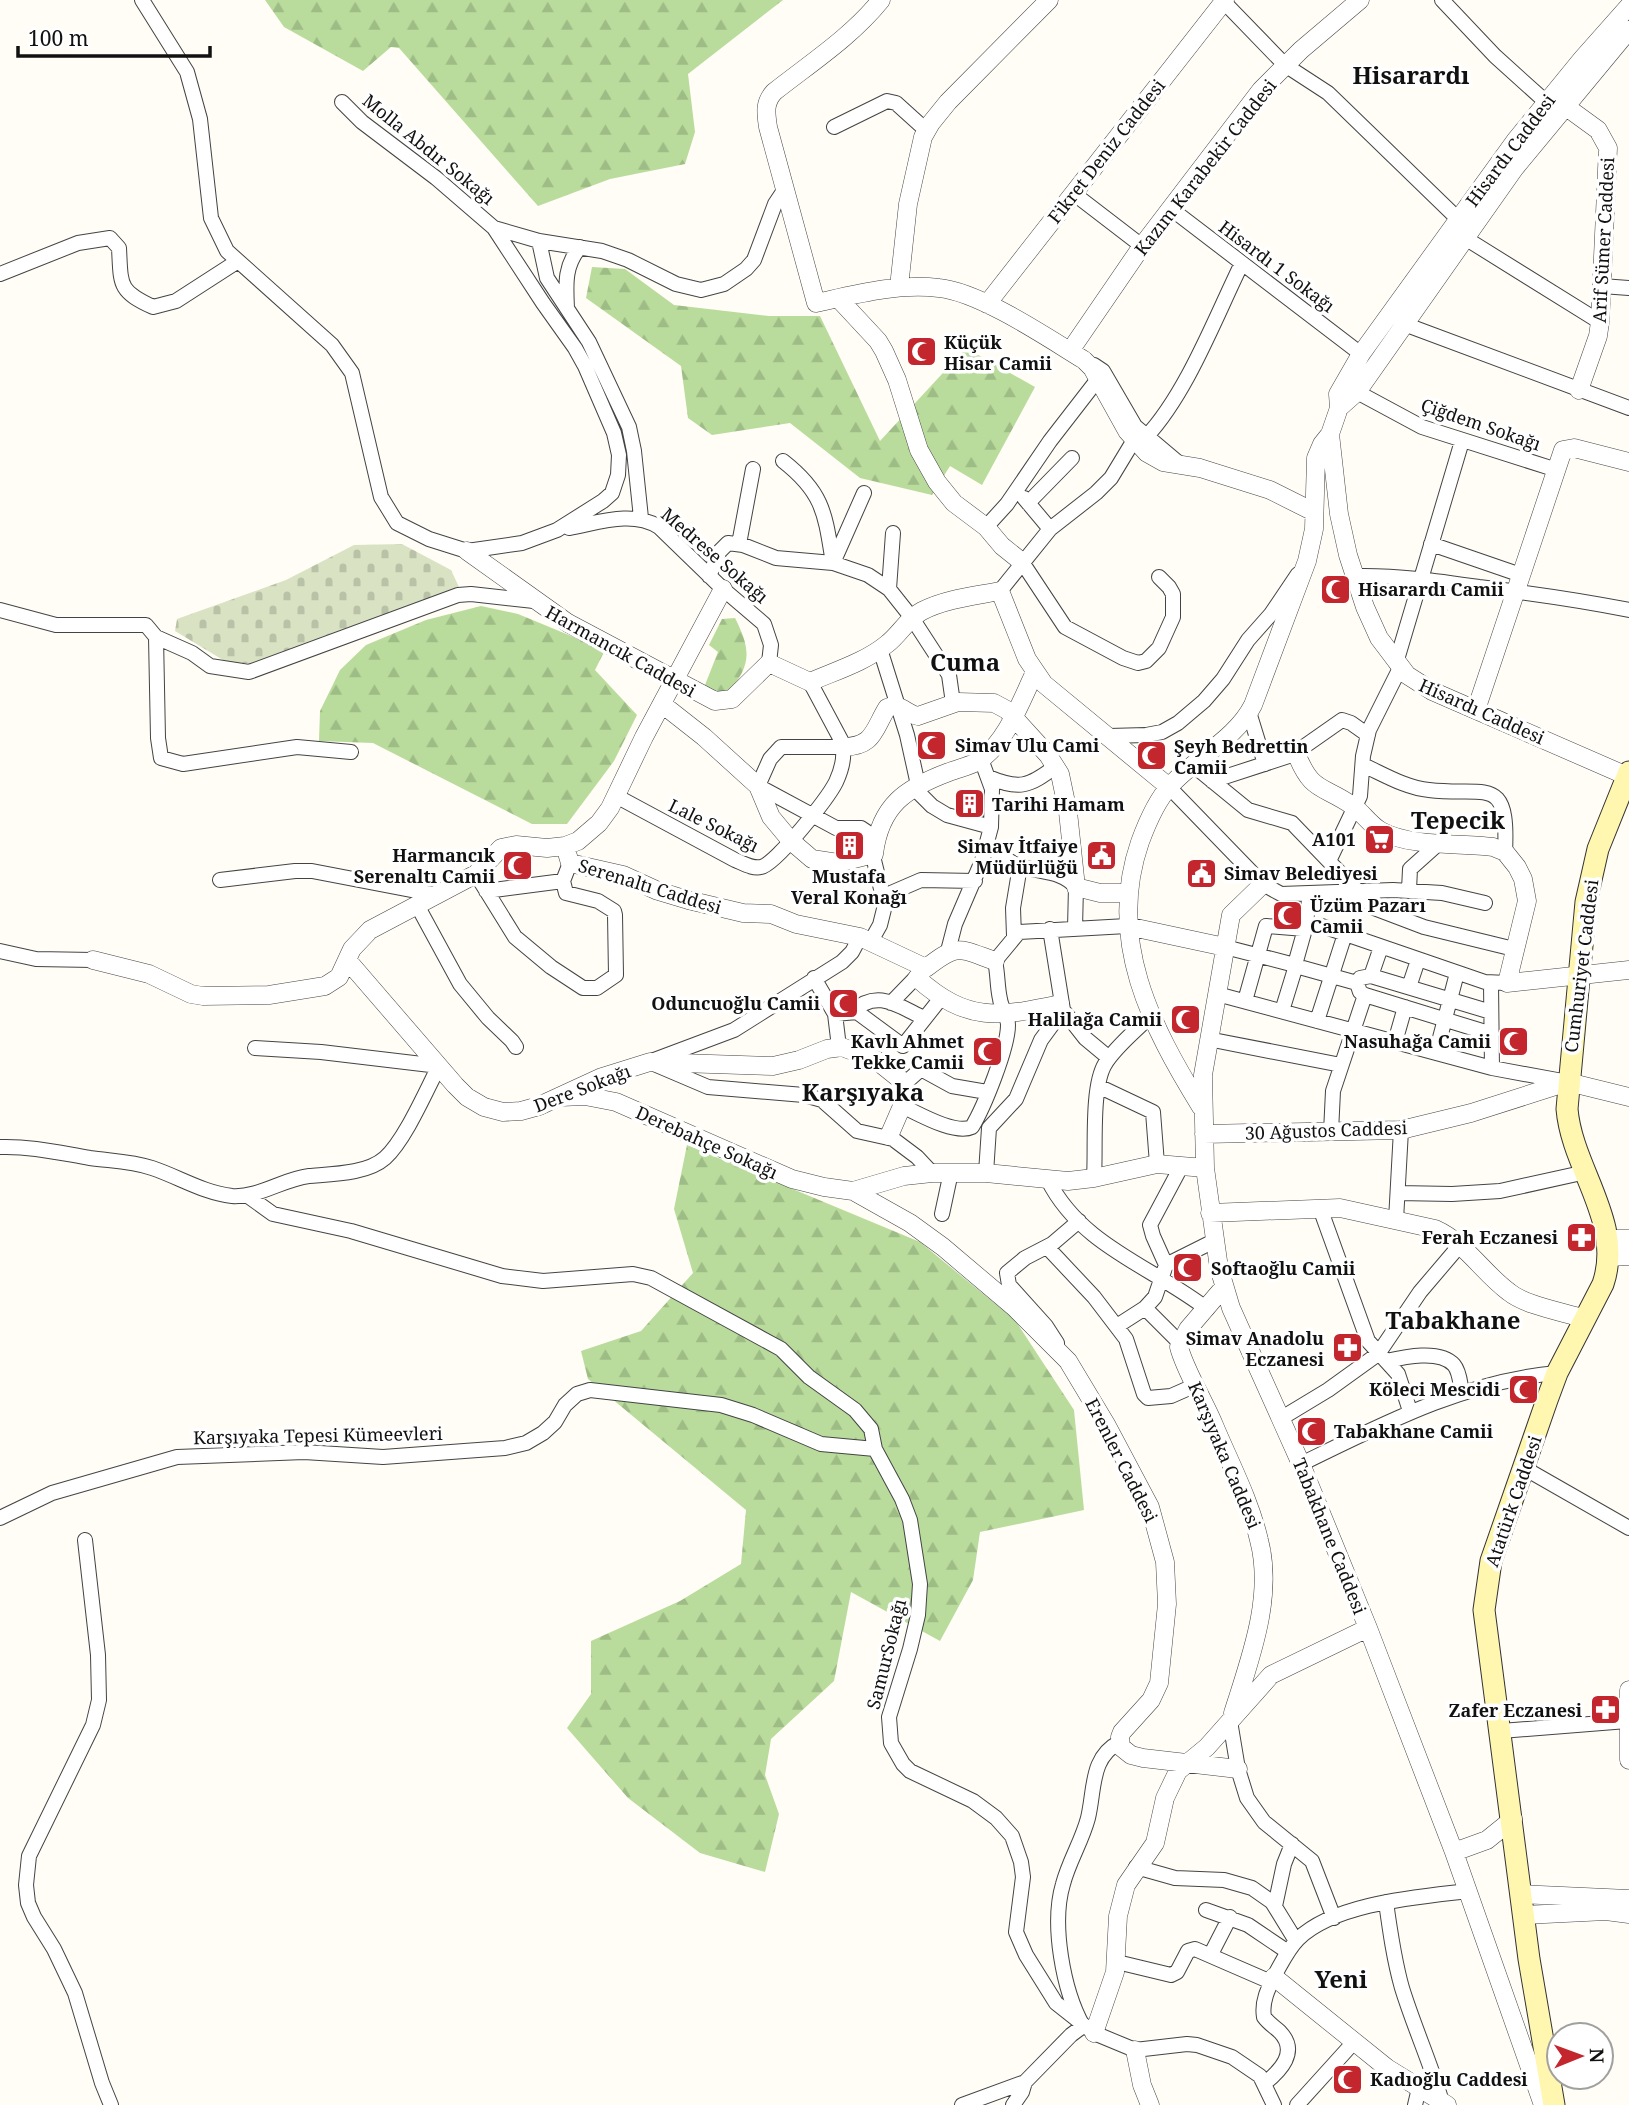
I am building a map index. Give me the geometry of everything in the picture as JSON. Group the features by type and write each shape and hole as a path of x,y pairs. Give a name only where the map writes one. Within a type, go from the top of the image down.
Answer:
{"main road":[{"name":"Cumhuriyet Caddesi","path":"1568,1083 1586,902 1604,832 1628,774"},
{"name":"Atatürk Caddesi","path":"1549,2099 1513,1819 1485,1629 1485,1592 1491,1560 1557,1373 1619,1248 1586,1172 1567,1117 1568,1083"}],"street":[{"path":"142,0 187,72 200,119 211,218 227,251 332,345 352,373 381,497 397,523 429,539 467,551"},
{"path":"881,0 840,42 767,99 768,127 816,303 899,288 942,288 987,304 1103,370 1140,438"},
{"path":"899,288 908,204 918,153 927,131 948,103 1049,0"},
{"name":"Kazım Karabekir Caddesi","path":"1077,356 1142,246 1238,119 1285,65 1360,0"},
{"path":"1442,0 1495,56 1546,102"},
{"path":"1224,1 1285,65 1328,93 1458,219 1465,238 1600,322"},
{"name":"Fikret Deniz Caddesi","path":"987,304 1224,1"},
{"name":"Hisardı Caddesi","path":"1628,774 1423,687 1398,666 1375,629 1342,537 1330,434 1339,408 1338,394 1361,354 1546,102 1629,6"},
{"name":"Hisardı Caddesi","path":"1339,408 1357,392 1514,169 1629,30"},
{"path":"834,127 887,101 896,103 927,131"},
{"name":"Molla Abdır Sokağı","path":"342,102 362,122 436,177 494,228 575,348 607,416 619,455 618,475 612,493 580,518 522,543 467,551"},
{"name":"Arif Sümer Caddesi","path":"1564,106 1598,130 1608,148 1600,322 1598,336 1579,390"},
{"path":"494,228 539,242 616,255 690,288 701,290 736,277 754,260 775,204 785,189"},
{"path":"1073,193 1142,246"},
{"name":"Hisardı 1 Sokağı","path":"1170,208 1361,354"},
{"path":"0,274 78,243 110,238 120,248 121,283 133,298 153,307 177,301 238,261"},
{"path":"539,242 547,278 589,342 629,427 641,518"},
{"path":"568,308 567,271 573,255 580,247"},
{"path":"810,682 880,649 923,611 943,603 1000,591 1050,528 1106,484 1140,438 1165,415 1179,393 1242,263"},
{"path":"1602,286 1629,288"},
{"path":"838,298 884,351 897,380 916,443 937,482 961,510 986,527 1022,562 1065,626 1123,658 1138,663 1146,660 1159,648 1173,618 1173,594 1159,577"},
{"path":"1404,324 1629,408"},
{"path":"1077,356 1098,379 1156,458 1262,487 1314,512"},
{"path":"986,527 1017,490 1050,440 1098,379"},
{"name":"Çiğdem Sokağı","path":"1357,392 1411,422 1462,441 1557,470"},
{"path":"1203,1110 1150,1016 1138,979 1127,926 1133,869 1145,830 1169,787 1249,712 1307,561 1314,512 1316,458 1330,434"},
{"path":"1329,861 1362,790 1368,735 1398,666 1462,441"},
{"path":"1476,710 1563,450 1583,450 1629,462"},
{"path":"1028,503 1072,458"},
{"path":"783,461 807,481 820,501 833,562"},
{"path":"739,544 753,469"},
{"path":"1017,490 1050,528"},
{"path":"833,562 864,493"},
{"name":"Medrese Sokağı","path":"557,530 624,518 641,518 659,527 723,589 764,624 771,645 769,663"},
{"path":"889,589 893,533"},
{"path":"709,576 724,545 739,544 776,558 833,562 868,575 889,589 912,618 949,675 953,703"},
{"path":"1431,544 1518,583 1629,610"},
{"name":"Harmancık Caddesi","path":"467,551 568,623 708,699 732,699 769,663"},
{"path":"1109,736 1162,732 1205,701 1248,640 1271,614 1307,561"},
{"path":"1355,576 1518,583"},
{"name":"Serenaltı Caddesi","path":"723,589 616,796 599,823 567,854 658,891 688,900 743,913 771,914 796,924 865,939 921,973 941,998 971,1012 1005,1014 1062,1007"},
{"path":"1000,591 1035,673 1054,694 1169,787 1263,884 1281,894 1409,890 1442,893 1485,903"},
{"path":"0,610 57,625 146,625 156,637 192,653 210,666 249,672 458,595 534,601"},
{"path":"156,637 158,738 161,758 183,764 297,747 351,752"},
{"path":"880,649 907,735 917,786 923,799 947,815 991,827"},
{"path":"769,663 810,682 843,747"},
{"path":"874,854 877,836 886,813 901,796 917,786 981,759 996,744 1035,673"},
{"path":"874,854 850,861 827,863 813,859 791,841 771,817 758,786 771,759 781,747 861,745 868,741 887,708 898,706 918,716 953,703 994,704 1007,710 1048,755 1065,788 1076,887 1074,928"},
{"path":"650,1062 734,1030 848,957 884,915 884,896 874,854 864,829 836,828 758,786 662,704"},
{"path":"1249,712 1265,764"},
{"path":"1212,781 1296,753 1342,720 1368,735"},
{"name":"Lale Sokağı","path":"616,796 746,865 764,866 791,841 836,780 843,759 843,747"},
{"path":"1296,753 1310,781 1355,807 1372,825 1387,834 1414,840 1493,847 1505,852 1517,867 1523,879 1527,901 1514,949 1491,1012 1493,1068"},
{"path":"948,951 955,924 975,881 991,827 993,797 981,759"},
{"path":"1193,765 1248,810 1292,823 1374,908 1405,921 1514,949"},
{"path":"1363,765 1419,788 1475,791 1497,799 1504,809 1505,852"},
{"path":"988,777 1006,784 1023,786 1039,779 1056,766"},
{"path":"1409,890 1410,869 1439,843"},
{"path":"0,951 36,960 93,960 149,974 191,993 217,998 269,995 325,986 339,977 352,949 370,930 477,874 501,848 516,845 547,848 567,854 563,881 569,895 598,901 614,911 616,975 597,988 576,985 527,948 508,927 477,874"},
{"path":"987,845 1020,866 1065,876 1076,887 1100,893 1129,892"},
{"path":"1014,936 1013,908 1020,866"},
{"path":"220,880 312,871 437,895"},
{"path":"884,896 921,880 975,881"},
{"path":"486,891 563,881"},
{"name":"Tabakhane Caddesi","path":"1263,884 1231,915 1203,1075 1205,1168 1214,1241 1224,1287 1368,1628 1454,1852 1510,2013 1549,2099"},
{"path":"1282,1011 1305,929 1310,893"},
{"path":"417,905 460,984 516,1047"},
{"path":"1245,1001 1266,926 1305,929 1318,925 1457,973 1499,984 1629,970"},
{"path":"995,961 1014,936 1024,930 1127,926 1225,947 1364,985 1409,988 1491,1012"},
{"path":"1049,929 1062,1007 1085,1038 1109,1058"},
{"path":"1317,1021 1345,934"},
{"path":"1331,1132 1333,1091 1364,985 1381,947"},
{"path":"891,1003 948,951 961,950 995,961"},
{"path":"1409,988 1418,960"},
{"name":"Dere Sokağı","path":"348,961 467,1097 484,1107 503,1112 521,1111 560,1097 602,1077 650,1062 708,1087 815,1097 827,1102 857,1131 889,1136 942,1173"},
{"path":"972,1127 988,1093 1008,1023 999,996 995,961"},
{"path":"1436,1053 1457,973"},
{"path":"814,978 835,1014 839,1047"},
{"path":"1364,985 1405,1007 1492,1034"},
{"path":"1217,994 1493,1068 1629,1097"},
{"path":"886,1066 941,998"},
{"path":"852,1012 865,1001 877,999 925,1018"},
{"path":"986,1173 988,1136 992,1124 1016,1100 1041,1040 1062,1007"},
{"path":"1395,1042 1405,1007"},
{"path":"835,1014 852,1012 863,1016 903,1046"},
{"path":"1094,1178 1100,1074 1109,1058 1150,1016"},
{"path":"1208,1039 1341,1065"},
{"path":"650,1062 773,1066 827,1049 839,1047 857,1051 886,1066 903,1085 902,1107 889,1136"},
{"path":"0,1147 28,1147 130,1161 215,1193 248,1195 297,1177 371,1167 384,1159 400,1138 439,1066 346,1054 255,1048"},
{"path":"903,1085 921,1069 952,1086 988,1093"},
{"name":"30 Ağustos Caddesi","path":"1204,1134 1401,1130 1471,1113 1568,1083"},
{"path":"1098,1086 1153,1112 1157,1164"},
{"name":"Derebahçe Sokağı","path":"560,1097 585,1096 617,1102 792,1179 853,1191"},
{"path":"902,1107 945,1125 965,1130 992,1124"},
{"path":"1396,1220 1401,1130"},
{"path":"853,1191 904,1176 942,1173 986,1173 1069,1181 1157,1164 1205,1168"},
{"path":"1117,1326 1145,1308 1155,1297 1166,1265 1150,1225 1182,1165"},
{"path":"1398,1193 1500,1191 1586,1172"},
{"path":"942,1173 942,1214"},
{"path":"1048,1180 1059,1200 1117,1254 1180,1289 1207,1310"},
{"name":"Erenler Caddesi","path":"853,1191 910,1223 943,1247 1015,1308 1068,1362 1107,1426 1150,1507 1165,1562 1167,1604 1159,1683 1152,1700 1122,1732 1120,1742"},
{"path":"248,1195 273,1214 351,1231 502,1276 543,1281 622,1274 651,1278 780,1349 809,1377 864,1419 871,1430 875,1449"},
{"path":"1320,1208 1368,1341 1401,1381 1410,1411"},
{"path":"1210,1213 1320,1208 1355,1210 1435,1229 1449,1235 1517,1297 1585,1319"},
{"path":"1068,1362 1046,1326 1009,1284 1007,1273 1047,1247 1079,1221"},
{"path":"1166,1265 1214,1241"},
{"path":"1280,1419 1382,1357 1420,1292 1460,1245"},
{"path":"1047,1247 1094,1297 1126,1339 1143,1394 1148,1398 1163,1399 1196,1385"},
{"path":"1145,1308 1180,1343 1188,1329 1224,1287"},
{"name":"Karşıyaka Caddesi","path":"1180,1343 1181,1352 1255,1523 1263,1562 1262,1605 1248,1667 1230,1721"},
{"path":"1382,1357 1420,1355 1443,1359 1453,1364 1456,1369 1462,1392"},
{"path":"1301,1464 1410,1411 1462,1392 1517,1378 1557,1373"},
{"name":"Karşıyaka Tepesi Kümeevleri","path":"0,1518 52,1493 177,1457 304,1452 383,1457 505,1448 526,1443 543,1433 577,1394 590,1391 721,1405 821,1444 875,1449"},
{"name":"SamurSokağı","path":"875,1449 902,1499 910,1520 920,1584 918,1615 889,1717 891,1743 910,1771 973,1801 996,1818 1012,1836 1023,1877 1016,1920 1019,1942 1056,2003 1089,2030 1135,2050"},
{"path":"1524,1468 1629,1528"},
{"path":"85,1540 97,1655 97,1710 83,1746 37,1836 29,1856 26,1885 28,1903 34,1917 54,1949 75,1993 111,2105"},
{"path":"1089,2030 1117,1962 1121,1900 1126,1885 1155,1843 1165,1798 1178,1771 1207,1747 1271,1675 1368,1628"},
{"path":"1629,1690 1629,1760"},
{"path":"1501,1731 1628,1716"},
{"path":"1230,1721 1238,1769 1247,1797 1257,1814 1315,1866 1334,1918"},
{"path":"1089,2030 1073,2008 1066,1985 1059,1929 1059,1897 1087,1822 1099,1762 1109,1748 1120,1742 1125,1752 1131,1755 1238,1769"},
{"path":"1454,1852 1487,1840 1513,1819"},
{"path":"1275,1906 1284,1864 1292,1844"},
{"path":"1136,1867 1175,1878 1215,1879 1241,1884 1266,1897 1275,1906 1292,1946"},
{"path":"1265,2083 1283,2067 1288,2057 1284,2037 1265,2017 1264,2001 1292,1946 1334,1918 1386,1902 1468,1891"},
{"path":"1521,1894 1629,1899"},
{"path":"1386,1902 1402,1987 1445,2104"},
{"path":"1206,1910 1230,1917 1292,1946"},
{"path":"1524,1915 1606,1911 1629,1914"},
{"path":"1211,1954 1230,1917"},
{"path":"1117,1962 1171,1975 1177,1972 1192,1949 1199,1949 1273,1979 1387,2068 1417,2096 1445,2104"},
{"path":"1510,2013 1538,2009"},
{"path":"962,2105 1025,2082 1070,2035 1089,2030"},
{"path":"1297,2105 1354,2042"},
{"path":"1150,2105 1142,2085 1135,2050 1177,2044 1198,2045 1232,2057 1255,2071 1265,2083 1274,2105"},
{"path":"1013,2105 1025,2082"},
{"path":"1549,2099 1566,2105"}],"green space":[{"path":"265,0 783,0 688,74 695,132 685,164 610,179 538,206 399,48 391,47 363,71 284,27"},
{"path":"592,267 625,269 674,305 769,316 820,316 880,441 966,348 1035,387 982,485 950,466 932,495 860,478 790,423 712,435 688,418 681,366 586,298"},
{"path":"402,544 451,570 459,587 254,663 228,663 175,631 177,619 286,580 354,545"},
{"path":"481,606 518,614 605,650 595,670 637,715 614,761 567,824 532,824 373,743 319,741 320,711 340,670 366,645 426,620"},
{"path":"735,618 746,649 745,666 727,694 715,695 705,685 718,652 709,645 722,619"},
{"path":"687,1145 920,1242 1015,1320 1074,1410 1084,1510 980,1532 973,1580 940,1641 851,1592 834,1681 771,1739 765,1775 779,1814 765,1872 700,1853 628,1798 567,1728 591,1694 591,1641 680,1601 741,1564 746,1510 588,1379 581,1351 641,1331 693,1273 674,1209"}],"place":[{"name":"Küçük Hisar Camii","path":"921,352"},
{"name":"Hisarardı Camii","path":"1335,589"},
{"name":"Simav Ulu Cami","path":"932,745"},
{"name":"Şeyh Bedrettin Camii","path":"1151,756"},
{"name":"Tarihi Hamam","path":"969,804"},
{"name":"A101","path":"1379,839"},
{"name":"Mustafa Veral Konağı","path":"849,845"},
{"name":"Simav İtfaiye Müdürlüğü","path":"1101,856"},
{"name":"Harmancık Serenaltı Camii","path":"518,865"},
{"name":"Simav Belediyesi","path":"1201,873"},
{"name":"Üzüm Pazarı Camii","path":"1287,915"},
{"name":"Oduncuoğlu Camii","path":"843,1003"},
{"name":"Halilağa Camii","path":"1185,1019"},
{"name":"Nasuhağa Camii","path":"1514,1041"},
{"name":"Kavlı Ahmet Tekke Camii","path":"987,1051"},
{"name":"Ferah Eczanesi","path":"1581,1237"},
{"name":"Softaoğlu Camii","path":"1188,1268"},
{"name":"Simav Anadolu Eczanesi","path":"1347,1348"},
{"name":"Köleci Mescidi","path":"1523,1389"},
{"name":"Tabakhane Camii","path":"1311,1431"},
{"name":"Zafer Eczanesi","path":"1605,1710"},
{"name":"Kadıoğlu Caddesi","path":"1347,2079"}],"district":[{"name":"Hisarardı","path":"1411,74"},
{"name":"Cuma","path":"965,661"},
{"name":"Tepecik","path":"1458,819"},
{"name":"Karşıyaka","path":"863,1091"},
{"name":"Tabakhane","path":"1453,1319"},
{"name":"Yeni","path":"1341,1978"}]}
